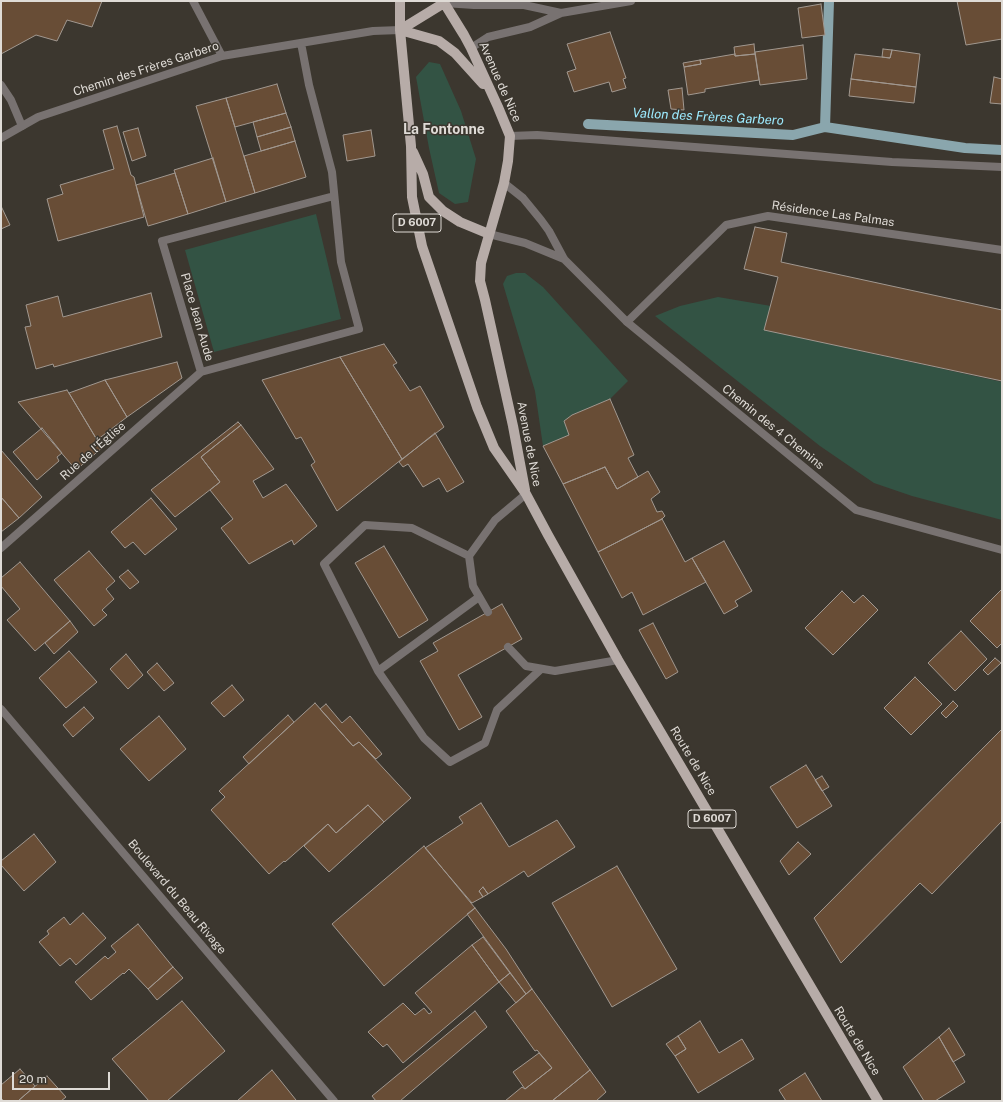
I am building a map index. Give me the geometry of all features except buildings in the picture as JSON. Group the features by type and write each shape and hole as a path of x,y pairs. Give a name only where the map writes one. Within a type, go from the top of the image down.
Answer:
{"main road":[{"name":"Avenue de Nice","path":"400,1 400,30 411,146 412,197 422,246 477,407 494,448 526,494"},
{"name":"Avenue de Nice","path":"444,2 464,35 510,136 508,162 504,183 481,263 480,281 510,411 526,494"},
{"path":"400,30 444,2"},
{"name":"D 6007","path":"400,30 439,41 456,53 493,97"},
{"path":"411,146 423,174 430,197 443,211 460,222 489,234"},
{"name":"Route de Nice","path":"526,494 618,660 878,1101"}],"street":[{"path":"193,1 222,56"},
{"path":"470,48 488,37 530,27 561,13 631,1"},
{"path":"444,2 474,6 524,5 561,13"},
{"name":"Chemin des Frères Garbero","path":"1,138 38,117 222,56 373,31 400,30"},
{"name":"Place Jean Aude","path":"301,43 332,172 341,262 359,329 201,372 162,241 334,196"},
{"path":"1,85 22,126"},
{"path":"510,136 537,135 892,162 1002,167"},
{"path":"504,183 523,198 542,220 564,258"},
{"name":"Résidence Las Palmas","path":"627,322 726,225 768,216 1002,250"},
{"path":"489,234 525,243 564,258"},
{"name":"Chemin des 4 Chemins","path":"564,258 627,322 856,510 1002,550"},
{"name":"Rue de l'Église","path":"1,548 201,372"},
{"path":"488,612 473,586 469,556 495,520 526,494"},
{"path":"469,556 412,528 365,524 324,564 378,671 424,738 450,762 485,743 497,710 541,669"},
{"path":"378,671 479,597"},
{"path":"508,647 526,666 555,671 618,660"},
{"name":"Boulevard du Beau Rivage","path":"1,709 334,1101"}],"green space":[{"path":"429,62 440,64 461,111 476,159 468,202 455,204 439,193 416,77"},
{"path":"316,214 341,319 214,352 185,250"},
{"path":"516,273 525,273 543,287 628,381 610,399 572,415 569,435 543,446 535,391 503,284 507,276"},
{"path":"718,297 771,306 765,330 1002,382 1002,520 912,496 874,483 820,446 655,316 680,306"}],"waterway":[{"name":"Vallon des Frères Garbero","path":"588,124 793,135 825,127 829,1"},
{"name":"Vallon des Frères Garbero","path":"825,127 965,148 1002,150"}],"district":[{"name":"La Fontonne","path":"444,130"}]}
